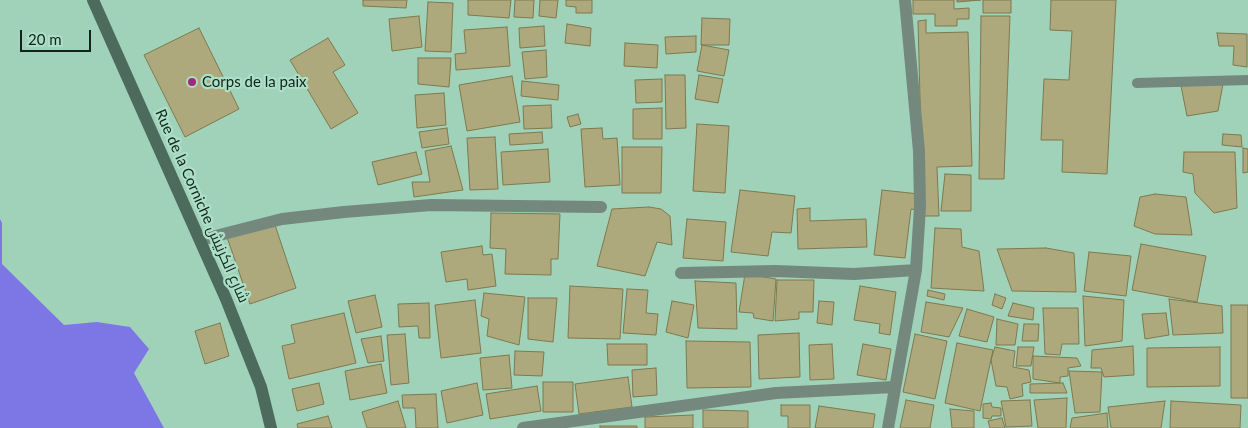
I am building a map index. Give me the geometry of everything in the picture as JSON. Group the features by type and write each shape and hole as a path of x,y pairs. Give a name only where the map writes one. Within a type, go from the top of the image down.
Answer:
{"main road":[{"name":"Rue de la Corniche شارع الكرنيش","path":"93,0 200,240 261,387 271,428"}],"street":[{"path":"888,428 916,270 920,207 919,151 905,0"},
{"path":"200,240 282,219 344,212 431,205 601,207"},
{"path":"681,273 775,272 854,274 916,270"},
{"path":"523,428 776,393 894,387"}],"lane":[{"path":"1137,84 1248,80"}],"shaded area":[{"path":"0,219 2,223 2,264 64,325 97,322 130,327 149,349 134,373 164,428 0,428"}],"building":[{"path":"363,0 407,0 406,8 363,6"},
{"path":"468,0 511,0 509,18 468,15"},
{"path":"515,0 534,0 533,18 514,17"},
{"path":"540,0 558,0 556,18 539,16"},
{"path":"566,0 592,0 592,13 576,13 576,7 566,6"},
{"path":"913,0 954,0 954,9 969,8 969,19 957,19 957,26 935,26 935,14 913,14"},
{"path":"957,0 981,0 957,2"},
{"path":"983,0 1011,0 1011,13 983,13"},
{"path":"1051,0 1116,0 1107,174 1062,172 1063,140 1041,140 1044,79 1069,80 1072,31 1050,30"},
{"path":"428,2 453,3 451,52 425,51"},
{"path":"419,16 422,47 392,51 389,19"},
{"path":"981,16 1010,16 1004,179 979,179"},
{"path":"702,18 730,19 729,45 701,45"},
{"path":"926,20 926,33 968,32 972,166 937,167 939,216 923,216 918,21"},
{"path":"567,24 591,28 590,46 565,43"},
{"path":"544,26 545,46 520,48 519,28"},
{"path":"507,27 510,66 456,70 455,54 466,53 464,30"},
{"name":"Corps de la paix","path":"199,28 239,109 185,137 144,55"},
{"path":"1217,33 1247,34 1247,67 1233,65 1234,46 1219,46"},
{"path":"696,36 696,52 666,54 665,37"},
{"path":"328,38 345,65 333,72 358,113 331,129 290,60"},
{"path":"625,43 658,45 657,68 624,66"},
{"path":"702,45 729,50 724,76 697,71"},
{"path":"546,50 547,77 525,79 522,52"},
{"path":"418,58 451,58 449,87 418,84"},
{"path":"665,75 685,75 686,128 666,129"},
{"path":"699,75 723,79 718,103 695,99"},
{"path":"512,76 520,122 467,131 459,85"},
{"path":"662,79 662,102 636,103 635,80"},
{"path":"522,81 559,85 558,100 521,96"},
{"path":"1223,84 1218,111 1187,116 1181,86"},
{"path":"444,93 446,125 417,128 415,95"},
{"path":"551,105 552,128 524,129 523,106"},
{"path":"662,108 662,139 633,139 633,109"},
{"path":"578,114 581,124 570,127 567,117"},
{"path":"697,124 729,126 725,193 693,191"},
{"path":"447,128 449,144 422,148 419,132"},
{"path":"602,128 603,139 617,138 620,185 585,187 581,129"},
{"path":"542,132 543,143 510,145 509,134"},
{"path":"1223,134 1241,135 1242,147 1222,145"},
{"path":"495,137 498,189 470,190 467,138"},
{"path":"451,146 463,190 414,197 412,182 430,182 425,151"},
{"path":"622,147 662,147 661,193 622,193"},
{"path":"1243,148 1248,149 1248,172 1243,173"},
{"path":"548,149 550,182 503,185 501,152"},
{"path":"416,152 422,174 378,185 372,162"},
{"path":"1184,152 1235,152 1237,208 1214,213 1195,193 1193,174 1183,172"},
{"path":"945,174 971,175 971,211 941,211"},
{"path":"740,190 795,196 791,233 772,232 768,256 731,252"},
{"path":"882,190 919,194 917,210 911,209 905,258 874,255"},
{"path":"1155,194 1186,197 1192,235 1155,234 1134,226 1140,197"},
{"path":"649,207 661,209 670,216 672,245 657,242 645,276 597,266 612,209"},
{"path":"810,208 810,221 866,219 867,247 798,249 797,209"},
{"path":"491,213 560,214 558,259 551,259 551,275 505,274 506,249 490,248"},
{"path":"687,219 726,222 723,261 683,258"},
{"path":"274,222 296,288 250,304 227,237"},
{"path":"935,228 961,229 962,247 979,251 984,291 931,288"},
{"path":"1141,244 1206,256 1197,302 1132,290"},
{"path":"482,246 483,255 492,254 496,286 468,290 467,279 446,282 441,252"},
{"path":"1046,248 1074,253 1076,292 1012,291 997,249"},
{"path":"1089,252 1131,256 1126,296 1084,291"},
{"path":"745,274 776,279 773,321 754,318 753,313 739,312"},
{"path":"777,280 814,280 813,312 799,312 799,319 775,321"},
{"path":"695,281 736,283 737,329 698,328"},
{"path":"570,286 623,289 620,339 568,338"},
{"path":"860,286 896,292 890,335 879,333 880,324 854,320"},
{"path":"627,289 648,290 646,313 658,314 656,335 623,333"},
{"path":"928,290 945,294 944,300 927,296"},
{"path":"484,293 525,297 519,345 487,336 489,319 481,316"},
{"path":"995,294 1006,298 1002,309 992,305"},
{"path":"375,295 382,327 356,333 348,301"},
{"path":"1083,296 1124,300 1122,341 1085,346"},
{"path":"528,298 557,298 553,342 528,339"},
{"path":"1169,299 1222,306 1223,333 1173,335"},
{"path":"475,300 481,353 441,358 435,305"},
{"path":"672,301 694,305 688,338 666,332"},
{"path":"819,301 834,302 832,325 817,323"},
{"path":"926,302 963,308 949,337 921,332"},
{"path":"429,303 430,338 419,338 418,326 399,327 398,304"},
{"path":"1013,303 1034,308 1033,320 1008,316"},
{"path":"1231,305 1248,305 1248,398 1231,398"},
{"path":"1043,308 1078,308 1079,344 1062,344 1060,355 1045,354"},
{"path":"967,309 994,317 987,342 959,336"},
{"path":"344,313 356,363 289,379 282,346 295,343 291,325"},
{"path":"1166,313 1169,335 1145,339 1142,314"},
{"path":"997,319 1018,324 1015,345 996,345"},
{"path":"220,323 229,356 205,364 195,331"},
{"path":"1024,324 1039,324 1038,341 1022,341"},
{"path":"799,333 800,377 759,379 758,335"},
{"path":"405,334 409,383 391,385 387,335"},
{"path":"915,334 947,341 935,399 903,392"},
{"path":"381,336 384,361 368,363 361,339"},
{"path":"686,341 750,342 751,387 687,388"},
{"path":"957,343 993,350 980,411 945,403"},
{"path":"607,344 647,344 647,365 608,365"},
{"path":"832,344 834,379 810,380 809,345"},
{"path":"863,344 891,349 886,380 857,375"},
{"path":"1133,346 1134,375 1104,377 1101,368 1091,368 1092,350"},
{"path":"995,347 1015,351 1013,367 1029,370 1031,382 1022,384 1023,396 1010,399 1007,387 996,386 991,360"},
{"path":"1018,347 1034,347 1031,366 1016,366"},
{"path":"1220,347 1220,386 1147,387 1147,348"},
{"path":"515,351 544,352 542,376 514,375"},
{"path":"509,355 512,388 483,390 480,358"},
{"path":"1033,356 1077,358 1081,366 1068,368 1068,376 1060,377 1060,383 1033,379"},
{"path":"381,364 387,393 350,400 345,371"},
{"path":"656,368 657,395 633,397 632,370"},
{"path":"1069,371 1102,372 1100,412 1075,413"},
{"path":"628,377 632,407 579,414 575,384"},
{"path":"543,382 573,382 573,412 543,412"},
{"path":"319,383 324,404 297,411 292,389"},
{"path":"477,383 483,415 447,423 441,391"},
{"path":"1063,383 1067,393 1030,393 1030,384"},
{"path":"537,386 541,411 490,419 486,394"},
{"path":"436,394 438,428 416,428 415,408 403,408 402,395"},
{"path":"1067,398 1066,428 1038,428 1034,400"},
{"path":"906,400 934,405 930,428 900,428"},
{"path":"1030,400 1032,426 1006,427 1001,401"},
{"path":"398,401 406,428 367,428 362,412"},
{"path":"1165,401 1161,428 1111,428 1108,407"},
{"path":"1171,401 1241,405 1240,428 1170,428"},
{"path":"991,403 992,407 1001,408 1001,416 992,416 991,419 983,418 983,404"},
{"path":"781,405 810,405 810,428 788,428 788,416 781,416"},
{"path":"819,406 875,414 873,428 815,428"},
{"path":"950,409 974,411 974,428 952,428"},
{"path":"703,410 748,411 748,428 703,428"},
{"path":"1107,413 1108,428 1070,428 1072,418"},
{"path":"693,415 693,428 645,428 645,417"},
{"path":"328,416 332,428 298,428 297,424"},
{"path":"1002,418 1005,428 990,428 988,421"},
{"path":"600,426 637,426 637,428 600,428"}],"place":[{"name":"Corps de la paix","path":"192,82"}]}
